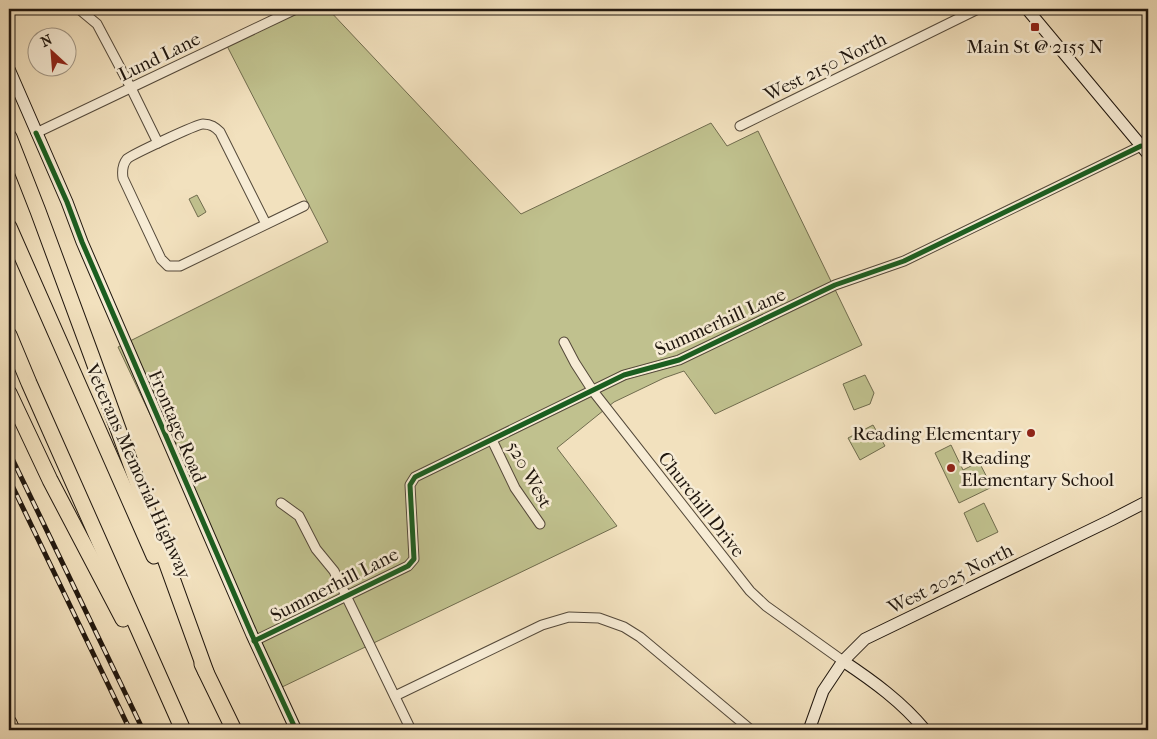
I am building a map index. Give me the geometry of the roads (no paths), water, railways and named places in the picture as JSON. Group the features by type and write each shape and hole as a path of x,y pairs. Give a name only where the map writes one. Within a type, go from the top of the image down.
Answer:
{"highway":[{"path":"9,137 38,211 206,672"},
{"name":"Veterans Memorial Highway","path":"9,227 206,672 234,730"},
{"path":"9,335 28,383 183,730"},
{"path":"9,393 50,480 183,730"},
{"path":"9,723 12,730"}],"street":[{"path":"79,9 97,24 158,143"},
{"name":"Lund Lane","path":"36,133 296,9"},
{"name":"West 2150 North","path":"740,126 978,9"},
{"path":"1027,9 1145,150"},
{"name":"Frontage Road","path":"9,69 254,641 296,730"},
{"path":"266,224 220,132 212,125 201,124 158,143 128,158 122,168 122,178 161,259 168,266 180,266 304,206"},
{"name":"Summerhill Lane","path":"254,641 408,566 414,559 410,485 416,477 624,375 679,360 835,285 904,261 1145,150"},
{"name":"Churchill Drive","path":"564,342 593,391 750,591 766,606 843,661"},
{"name":"520 West","path":"492,440 515,488 540,524"},
{"name":"West 2025 North","path":"810,730 823,690 843,661 865,639 1148,501"},
{"path":"281,503 299,516 316,549 334,571 411,730"},
{"path":"395,696 542,625 569,617 599,618 624,627 640,637 752,730"},
{"path":"843,661 890,694 925,730"}],"railway":[{"path":"9,452 143,730"},
{"path":"9,479 130,730"}],"place":[{"name":"Main St @ 2155 N","path":"1035,27"},
{"name":"Reading Elementary","path":"1031,433"},
{"name":"Reading Elementary School","path":"951,468"}]}
